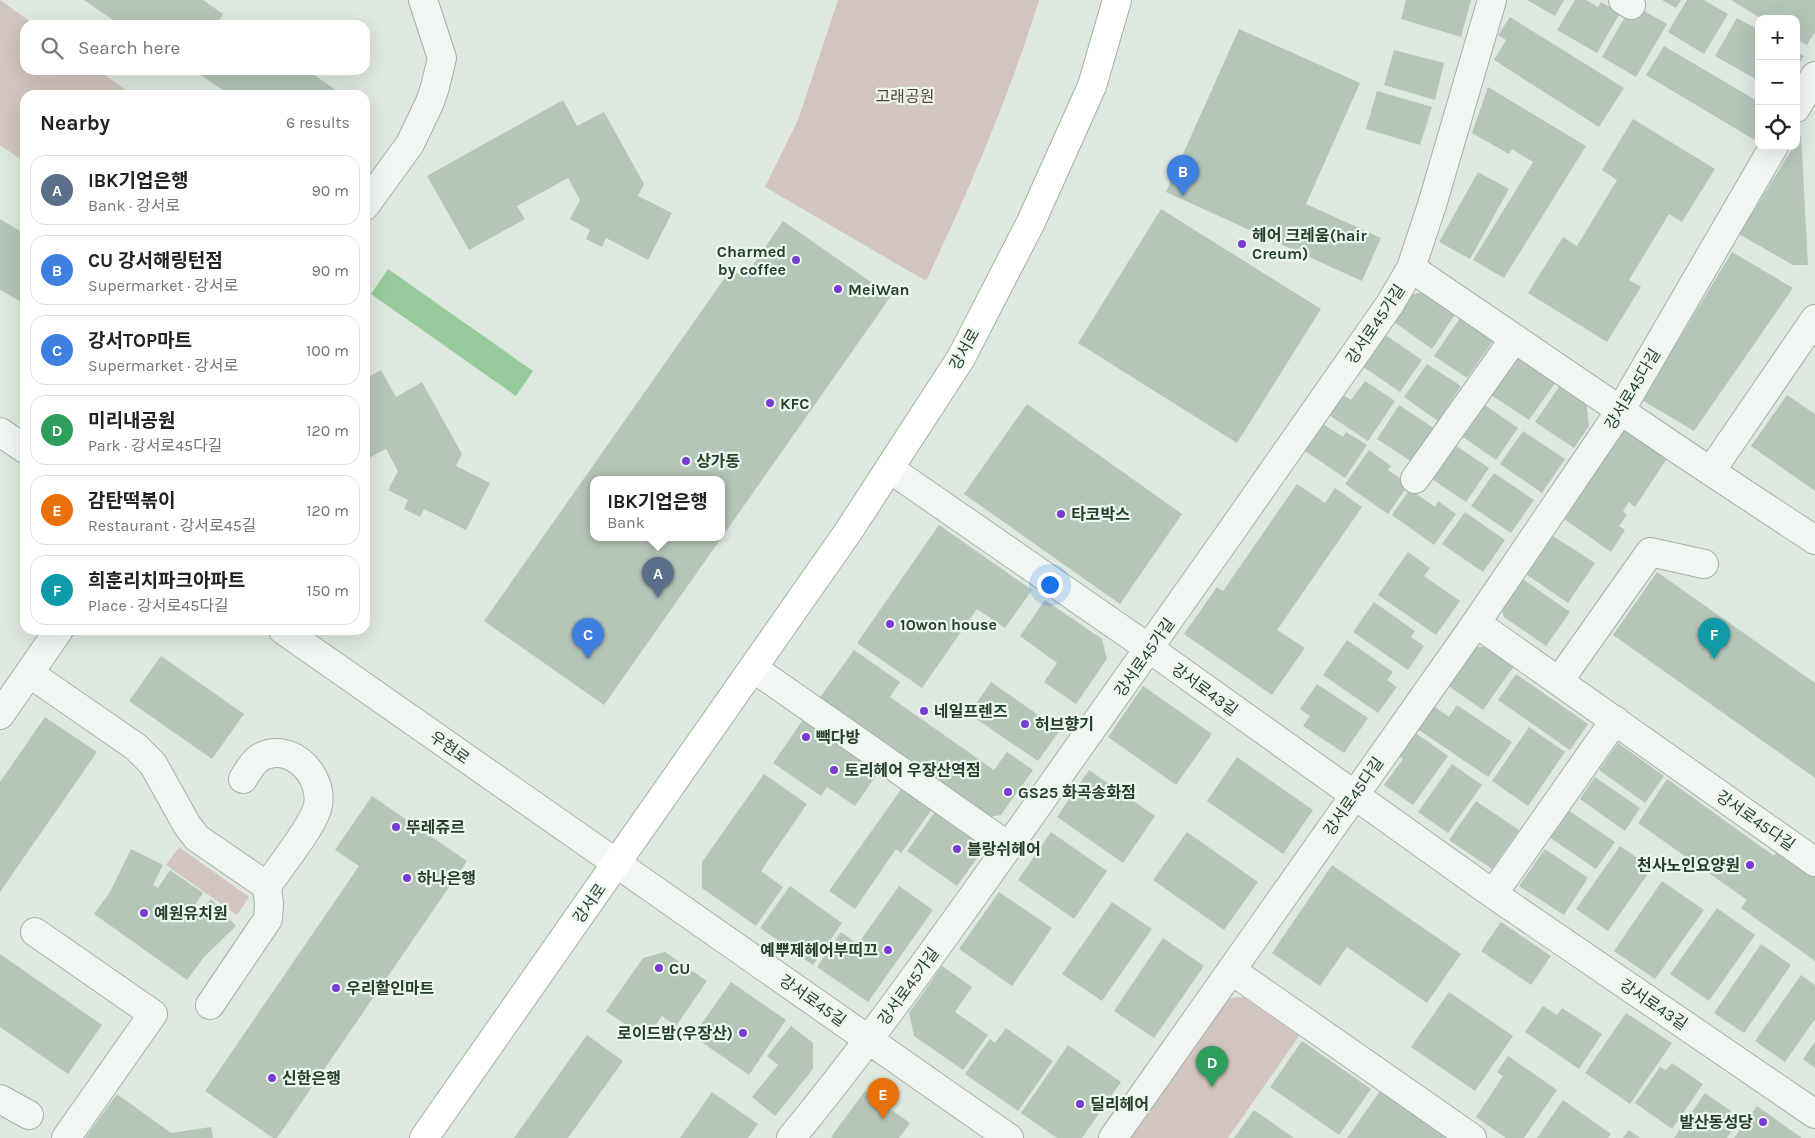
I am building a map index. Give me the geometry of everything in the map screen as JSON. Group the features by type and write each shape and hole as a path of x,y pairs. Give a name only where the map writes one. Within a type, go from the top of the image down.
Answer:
{"main road":[{"name":"강서로","path":"424,1138 848,532 960,358 1031,222 1092,86 1117,0"}],"street":[{"name":"강서로45가길","path":"791,1138 869,1040 1150,649 1390,304 1411,268 1435,196 1492,0"},
{"path":"370,199 410,144 435,87 442,58 429,4"},
{"path":"1798,105 1815,76"},
{"name":"강서로45다길","path":"1113,1138 1476,623 1620,411 1772,150"},
{"name":"강서로45가길","path":"1411,268 1620,411 1815,540"},
{"path":"1711,471 1815,319"},
{"path":"1415,479 1514,339"},
{"path":"0,432 20,446"},
{"name":"강서로43길","path":"890,469 1150,649 1493,894 1815,1114"},
{"path":"1559,682 1650,552 1704,564"},
{"name":"강서로45다길","path":"1476,623 1815,862"},
{"path":"0,715 56,635"},
{"name":"우현로","path":"290,635 616,864"},
{"path":"753,668 1008,846"},
{"path":"29,674 136,747 153,764 186,825 197,838 267,886"},
{"path":"1493,894 1615,720"},
{"path":"210,1005 268,920 267,886 313,820 318,805 315,778 306,766 292,756 277,753 263,756 254,763 243,778"},
{"name":"강서로45길","path":"616,864 1008,1138"},
{"path":"35,932 153,1014 66,1138"},
{"path":"1231,970 1472,1138"},
{"path":"0,1099 29,1115"}],"green space":[{"path":"0,0 28,20 20,20 20,75 105,75 126,90 20,90 20,159 0,145"},
{"name":"고래공원","path":"838,0 1039,0 1015,72 987,143 926,281 765,187 798,120"},
{"path":"179,847 249,897 237,915 166,865"},
{"path":"1243,997 1299,1036 1228,1138 1124,1138 1223,999"}],"shaded area":[{"path":"388,269 533,371 516,396 371,294"}],"building":[{"path":"84,0 203,0 223,14 219,20 113,20"},
{"path":"1406,0 1471,0 1461,37 1401,19"},
{"path":"1527,0 1564,0 1555,16"},
{"path":"1575,0 1586,0 1598,7 1601,2 1620,13 1597,53 1557,30"},
{"path":"1662,0 1681,0 1676,8"},
{"path":"1687,0 1704,0 1728,14 1704,54 1668,32"},
{"path":"1731,0 1815,0 1815,32 1807,45 1800,41 1800,15 1755,15"},
{"path":"1639,8 1667,24 1636,77 1602,57 1626,15 1633,18"},
{"path":"1510,17 1624,88 1599,127 1494,60 1506,40 1498,35"},
{"path":"1737,18 1755,28 1755,79 1715,56"},
{"path":"1239,29 1360,83 1306,204 1381,238 1362,281 1166,192"},
{"path":"1664,46 1755,100 1755,140 1646,75"},
{"path":"1394,50 1444,63 1435,100 1384,85"},
{"path":"1800,54 1804,56 1800,62"},
{"path":"200,75 314,75 336,90 223,90"},
{"path":"1488,87 1586,146 1504,278 1473,260 1533,162 1512,149 1509,154 1472,133"},
{"path":"1377,91 1432,107 1420,145 1366,129"},
{"path":"563,100 577,126 604,112 644,184 638,196 672,213 648,260 606,238 602,247 586,239 590,230 570,219 580,200 568,178 517,206 525,219 469,250 427,176"},
{"path":"1633,119 1715,169 1682,222 1669,214 1629,280 1641,287 1607,342 1528,293 1563,237 1577,246 1617,180 1602,170"},
{"path":"1801,135 1808,265 1793,265 1739,234 1792,150 1800,150"},
{"path":"1478,172 1509,189 1470,259 1439,242"},
{"path":"1161,209 1321,309 1237,443 1078,343"},
{"path":"0,219 20,231 20,301 0,290"},
{"name":"상가동","path":"783,221 891,296 725,533 725,476 590,476 590,541 719,541 604,705 484,621 731,269 744,278"},
{"path":"1732,252 1793,288 1694,431 1642,400"},
{"path":"1426,292 1456,313 1432,349 1394,322 1413,294"},
{"path":"1462,315 1495,338 1467,378 1434,356"},
{"path":"1384,334 1422,360 1400,392 1362,366"},
{"path":"1517,357 1555,383 1529,420 1491,395"},
{"path":"1427,364 1461,386 1438,421 1404,397"},
{"path":"381,370 396,397 422,382 462,454 456,466 490,483 466,530 424,509 420,517 404,509 408,500 388,490 398,471 386,449 370,457 370,376"},
{"path":"1365,381 1395,401 1368,441 1329,415 1343,395 1351,400"},
{"path":"1561,384 1586,401 1589,426 1574,448 1535,422"},
{"path":"1787,395 1815,414 1815,491 1751,446"},
{"path":"1027,404 1182,514 1120,604 964,494"},
{"path":"1399,405 1435,429 1412,462 1377,439"},
{"path":"1485,405 1518,428 1496,460 1463,437"},
{"path":"1323,424 1343,437 1346,432 1367,445 1345,478 1305,451"},
{"path":"1622,425 1668,457 1635,507 1629,502 1623,511 1627,515 1619,526 1625,530 1611,552 1560,516"},
{"path":"1523,431 1565,459 1542,493 1500,464"},
{"path":"1455,445 1489,468 1466,502 1432,479"},
{"path":"1369,450 1391,466 1388,470 1409,484 1388,514 1345,484"},
{"path":"1494,473 1534,500 1511,533 1471,506"},
{"path":"1297,484 1325,503 1335,488 1362,507 1277,630 1305,648 1272,695 1184,634 1217,587 1223,591"},
{"path":"1410,489 1435,507 1438,501 1456,514 1434,545 1392,515"},
{"path":"1465,512 1505,540 1483,572 1442,544"},
{"path":"939,525 1032,590 1005,628 977,609 922,688 857,643"},
{"path":"1550,534 1595,563 1568,603 1524,573"},
{"path":"1408,552 1430,568 1424,576 1460,601 1436,635 1378,595"},
{"path":"1657,572 1815,683 1815,778 1613,635"},
{"path":"1521,578 1570,612 1546,646 1504,617 1501,606"},
{"path":"1045,600 1102,639 1107,659 1076,704 1044,682 1057,663 1020,636"},
{"path":"1374,602 1415,631 1411,637 1424,646 1408,670 1353,632"},
{"path":"1347,640 1393,672 1387,680 1397,687 1378,713 1323,675"},
{"path":"1469,647 1487,647 1514,666 1483,710 1444,683"},
{"path":"854,650 900,682 890,697 994,770 1007,752 1033,770 1001,815 984,818 818,700"},
{"path":"161,656 244,714 212,759 129,701"},
{"path":"1516,674 1588,724 1570,750 1498,700"},
{"path":"991,682 1060,730 1038,761 969,714"},
{"path":"1317,684 1368,718 1344,753 1303,726 1310,716 1300,709"},
{"path":"1143,686 1212,734 1176,785 1108,737"},
{"path":"1432,705 1449,717 1457,705 1512,742 1488,777 1416,728"},
{"path":"45,717 97,752 0,892 0,782"},
{"path":"805,717 880,770 855,806 827,787 821,796 773,763"},
{"path":"1529,727 1565,752 1528,806 1492,781"},
{"path":"1413,731 1448,756 1413,805 1384,785 1403,759 1397,754"},
{"path":"1618,743 1664,776 1645,803 1599,770"},
{"path":"1237,757 1313,810 1283,854 1207,801"},
{"path":"1452,764 1482,785 1448,833 1418,812"},
{"path":"1089,770 1155,816 1123,863 1057,817"},
{"path":"764,774 807,804 761,871 783,887 756,926 702,888 702,862"},
{"path":"1595,777 1640,808 1625,831 1580,799"},
{"name":"천사노인요양원","path":"1667,779 1774,856 1779,848 1815,874 1815,961 1741,908 1747,900 1638,823"},
{"path":"902,788 932,809 901,853 896,849 855,909 829,891"},
{"path":"372,796 467,861 277,1138 273,1138 205,1091 359,866 335,850"},
{"path":"1476,801 1519,830 1492,869 1449,840"},
{"path":"1568,810 1615,842 1596,869 1549,837"},
{"path":"935,812 985,847 957,886 907,851"},
{"path":"1051,832 1107,871 1074,919 1018,880"},
{"path":"1187,832 1258,882 1224,930 1153,880"},
{"path":"1620,846 1652,868 1608,931 1576,909"},
{"name":"예원유치원","path":"131,849 163,865 153,885 158,888 170,870 203,893 191,911 196,915 211,899 236,926 204,957 187,980 94,914 110,892"},
{"path":"1545,849 1588,878 1564,915 1519,886"},
{"path":"1332,865 1461,954 1427,1003 1347,947 1320,986 1272,953"},
{"path":"1662,881 1704,910 1655,979 1614,951"},
{"path":"790,886 842,923 813,965 760,928"},
{"path":"899,886 933,910 868,1002 817,967 841,932 858,944"},
{"path":"999,892 1052,928 1012,986 959,949"},
{"path":"1112,902 1152,929 1102,1001 1062,974"},
{"path":"1717,908 1755,935 1709,1001 1670,974"},
{"path":"1501,922 1551,956 1531,985 1481,951"},
{"path":"1163,938 1204,966 1154,1038 1114,1011"},
{"path":"1761,944 1791,965 1744,1033 1714,1013"},
{"path":"665,952 707,981 676,1026 662,1016 646,1039 606,1011 643,958"},
{"path":"0,954 102,1025 68,1074 0,1027"},
{"path":"942,966 972,987 955,1012 988,1035 963,1070 914,1036 909,1013"},
{"path":"1801,975 1815,985 1815,1019 1785,1062 1755,1041"},
{"path":"731,982 786,1020 749,1075 693,1036"},
{"path":"1449,992 1513,1036 1475,1091 1411,1047"},
{"path":"1543,1006 1557,1015 1562,1008 1602,1034 1579,1069 1525,1032"},
{"path":"1626,1013 1672,1043 1630,1104 1585,1073"},
{"path":"791,1026 813,1043 813,1069 775,1116 752,1097 778,1065 767,1056"},
{"path":"1006,1028 1053,1061 1018,1111 965,1074 990,1039 995,1043"},
{"path":"587,1035 623,1061 568,1138 514,1138"},
{"path":"1302,1041 1371,1089 1339,1135 1270,1087"},
{"path":"1815,1042 1815,1068 1803,1059"},
{"path":"1068,1045 1121,1082 1082,1138 1057,1138 1021,1113"},
{"path":"1508,1056 1557,1090 1524,1138 1506,1138 1476,1117 1503,1076 1497,1072"},
{"path":"1672,1063 1703,1084 1672,1129 1635,1103 1660,1067 1666,1070"},
{"path":"865,1091 910,1123 899,1138 831,1137"},
{"path":"1380,1091 1447,1138 1347,1138"},
{"path":"712,1092 758,1124 748,1138 680,1138"},
{"path":"1705,1093 1731,1111 1723,1123 1733,1129 1727,1138 1674,1138"},
{"path":"117,1094 171,1133 211,1127 213,1138 85,1138"},
{"path":"1563,1100 1611,1134 1608,1138 1537,1138"},
{"name":"발산동성당","path":"1757,1106 1802,1138 1734,1138"},
{"path":"1254,1110 1294,1138 1234,1138"},
{"path":"1629,1130 1640,1138 1623,1138"}],"place":[{"name":"CU 강서해링턴점","path":"1183,196"},
{"name":"헤어 크레움(hair Creum)","path":"1242,244"},
{"name":"Charmed by coffee","path":"796,260"},
{"name":"MeiWan","path":"838,289"},
{"name":"KFC","path":"770,403"},
{"name":"상가동","path":"686,461"},
{"name":"타코박스","path":"1061,514"},
{"name":"IBK기업은행","path":"658,598"},
{"name":"10won house","path":"890,624"},
{"name":"강서TOP마트","path":"588,659"},
{"name":"희훈리치파크아파트","path":"1714,659"},
{"name":"네일프렌즈","path":"924,711"},
{"name":"허브향기","path":"1025,724"},
{"name":"빽다방","path":"806,737"},
{"name":"토리헤어 우장산역점","path":"834,770"},
{"name":"GS25 화곡송화점","path":"1008,792"},
{"name":"뚜레쥬르","path":"396,827"},
{"name":"블랑쉬헤어","path":"957,849"},
{"name":"천사노인요양원","path":"1750,865"},
{"name":"하나은행","path":"407,878"},
{"name":"예원유치원","path":"144,913"},
{"name":"예뿌제헤어부띠끄","path":"888,950"},
{"name":"CU","path":"659,968"},
{"name":"우리할인마트","path":"336,988"},
{"name":"로이드밤(우장산)","path":"743,1033"},
{"name":"신한은행","path":"272,1078"},
{"name":"미리내공원","path":"1212,1087"},
{"name":"딜리헤어","path":"1080,1104"},
{"name":"감탄떡볶이","path":"883,1119"},
{"name":"발산동성당","path":"1763,1122"}]}
